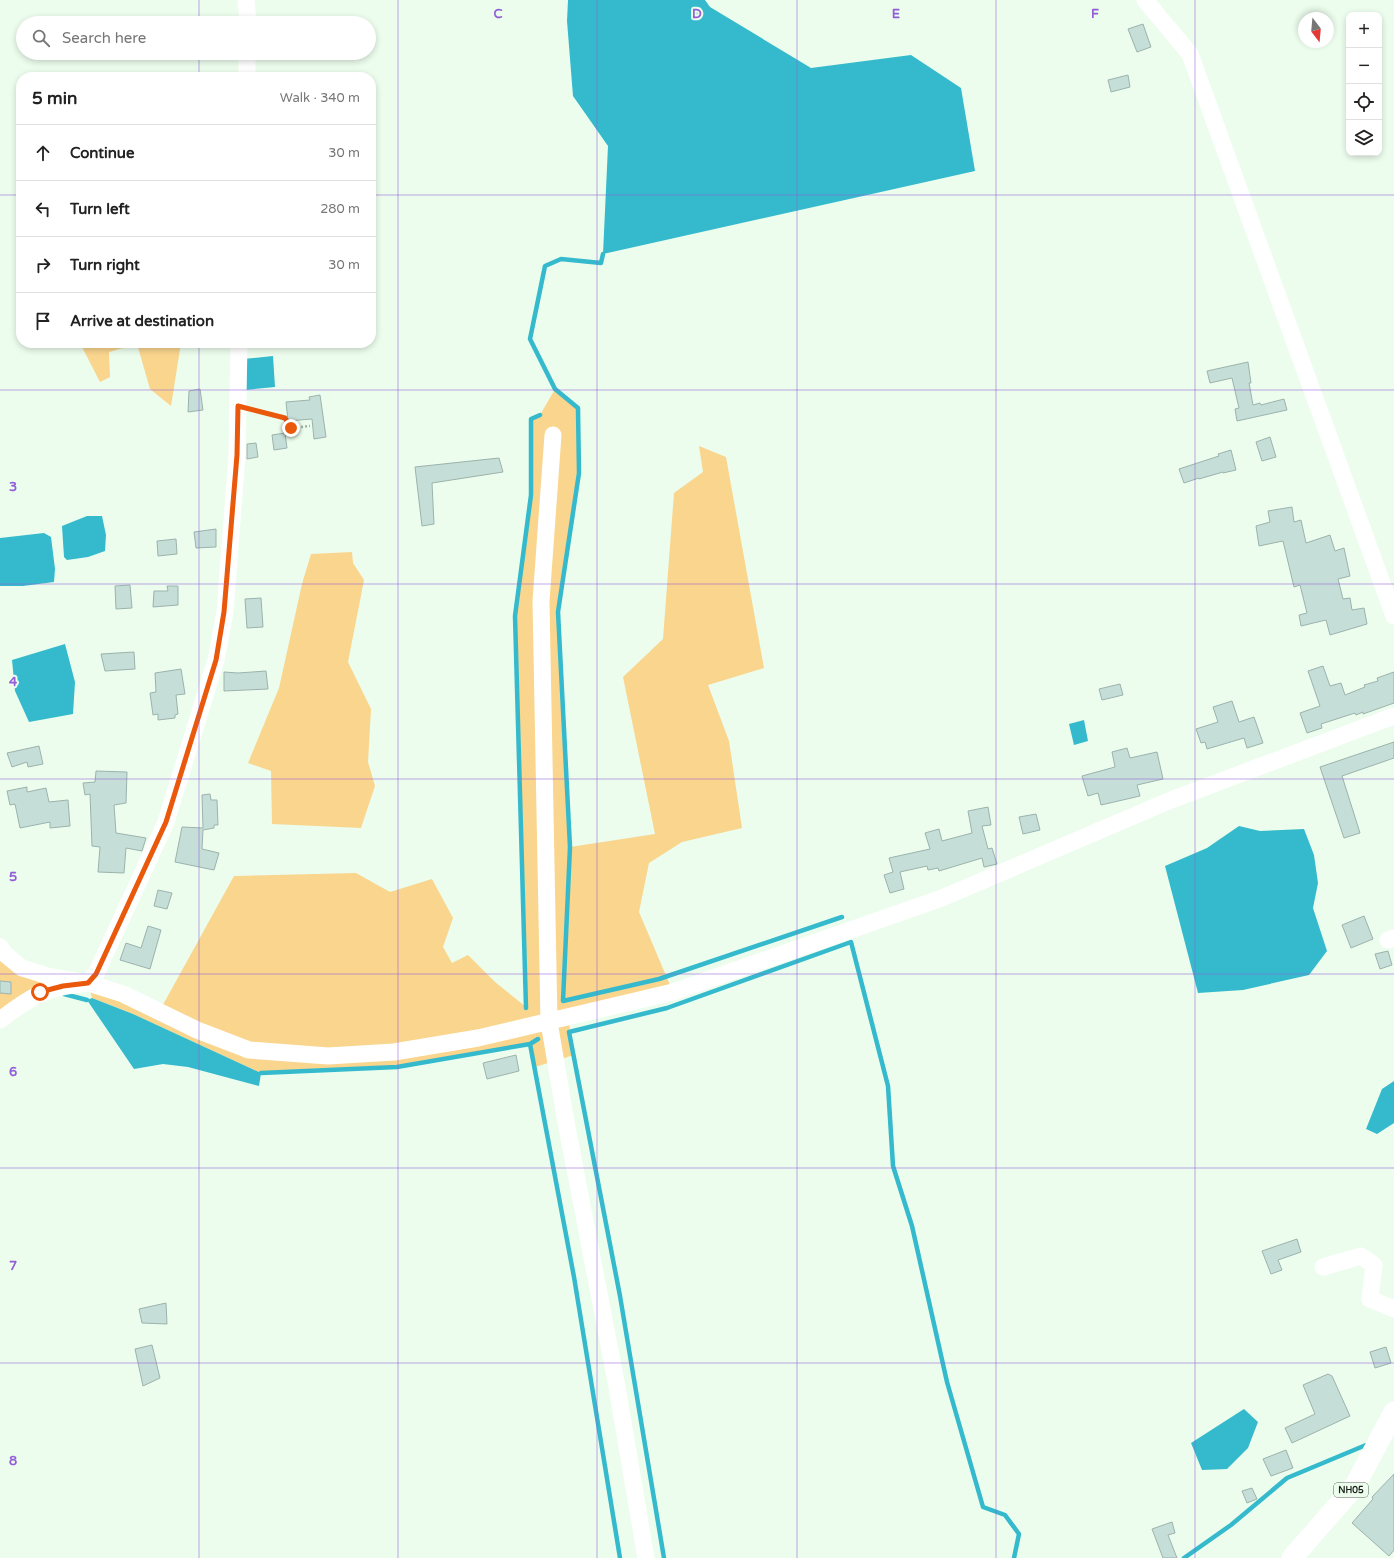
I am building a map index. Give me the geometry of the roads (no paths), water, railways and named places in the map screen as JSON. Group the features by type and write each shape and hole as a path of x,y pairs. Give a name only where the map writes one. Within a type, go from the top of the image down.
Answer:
{"main road":[{"name":"NH05","path":"1292,1558 1355,1486 1391,1424"}],"street":[{"path":"246,0 247,16"},
{"path":"1145,0 1190,54 1394,616"},
{"path":"247,60 247,72"},
{"path":"0,1020 40,992 63,986 88,983 96,974 166,822 216,660 225,604 237,455 239,348"},
{"path":"553,435 541,601 549,1022 566,1122 617,1386 646,1558"},
{"path":"0,947 5,954 22,968 48,976 88,983 123,994 197,1030 249,1050 328,1056 394,1052 478,1038 673,992 942,898 1171,800 1394,716"},
{"path":"1323,1267 1361,1256 1374,1266 1370,1299 1394,1309"}],"water":[{"path":"568,0 705,0 710,7 811,68 911,55 961,88 975,171 603,254 608,146 573,96 567,21"},
{"path":"273,356 275,387 245,390 243,359"},
{"path":"87,516 102,516 106,535 105,551 88,557 67,560 64,557 62,526"},
{"path":"44,533 51,537 55,569 54,582 23,586 0,586 0,538"},
{"path":"65,644 75,682 73,714 29,722 15,691 12,660"},
{"path":"1084,720 1088,741 1074,745 1069,724"},
{"path":"1239,826 1260,831 1304,829 1314,855 1318,883 1313,908 1327,951 1309,975 1243,990 1198,993 1165,866 1207,848"},
{"path":"92,998 133,1014 261,1073 259,1086 188,1067 163,1064 134,1069 87,1000"},
{"path":"1394,1081 1394,1123 1377,1134 1366,1129 1382,1089"},
{"path":"1244,1409 1258,1422 1248,1448 1227,1469 1202,1470 1191,1443"}],"waterway":[{"path":"603,254 601,263 561,259 545,266 530,339 555,389 578,408 579,473 558,612 570,847 563,1001 659,979 842,917"},
{"path":"526,1008 515,616 531,495 531,419 540,415"},
{"path":"664,1558 620,1296 569,1032 667,1008 851,942 888,1086 893,1166 912,1226 947,1382 983,1507 1005,1515 1019,1534 1014,1558"},
{"path":"64,994 87,1000"},
{"path":"530,1044 538,1039"},
{"path":"261,1073 397,1067 530,1044 574,1277 620,1558"},
{"path":"1184,1558 1231,1525 1287,1478 1366,1445"}]}
